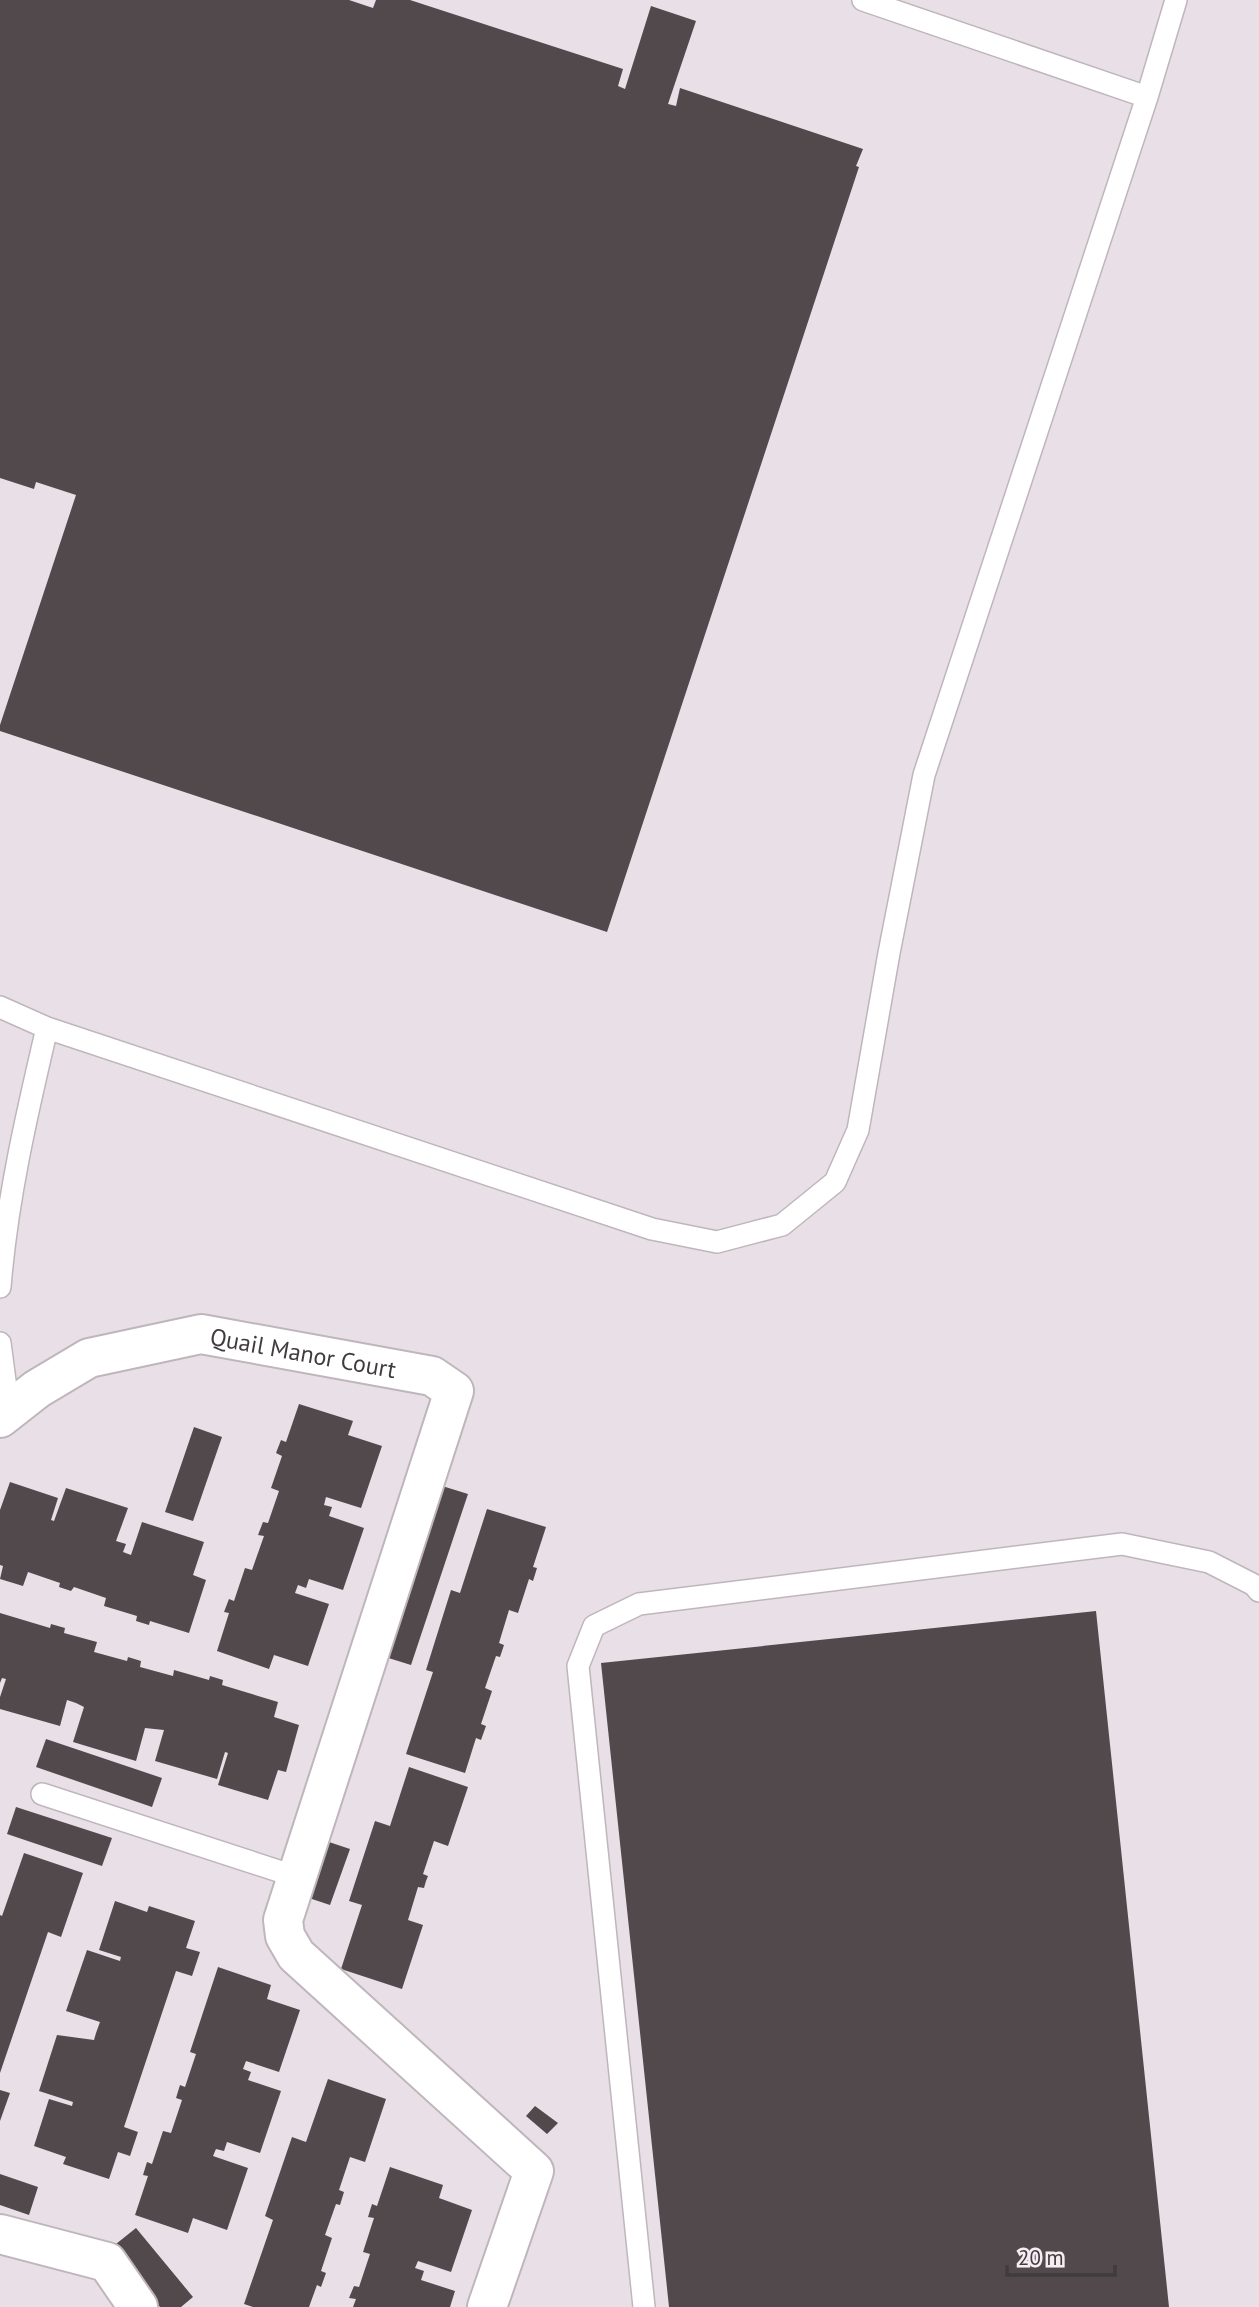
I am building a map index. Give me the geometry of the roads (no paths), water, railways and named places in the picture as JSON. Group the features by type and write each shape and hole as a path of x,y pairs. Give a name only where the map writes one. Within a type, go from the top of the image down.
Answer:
{"street":[{"name":"Quail Manor Court","path":"5,1415 37,1389 89,1358 201,1334 432,1376 454,1391 297,1877"},
{"path":"297,1877 283,1920 285,1936 296,1955 534,2171 487,2307"},
{"path":"0,2234 107,2262 138,2307"}],"lane":[{"path":"863,0 1147,97"},
{"path":"0,1007 47,1028 652,1229 716,1242 782,1225 835,1182 859,1130 889,953 924,775 1147,97 1176,0"},
{"path":"0,1287 3,1244 20,1150 47,1028"},
{"path":"0,1343 5,1415"},
{"path":"644,2307 578,1666 594,1626 639,1604 1122,1544 1209,1562 1254,1585 1259,1591"},
{"path":"42,1794 297,1877"}]}
